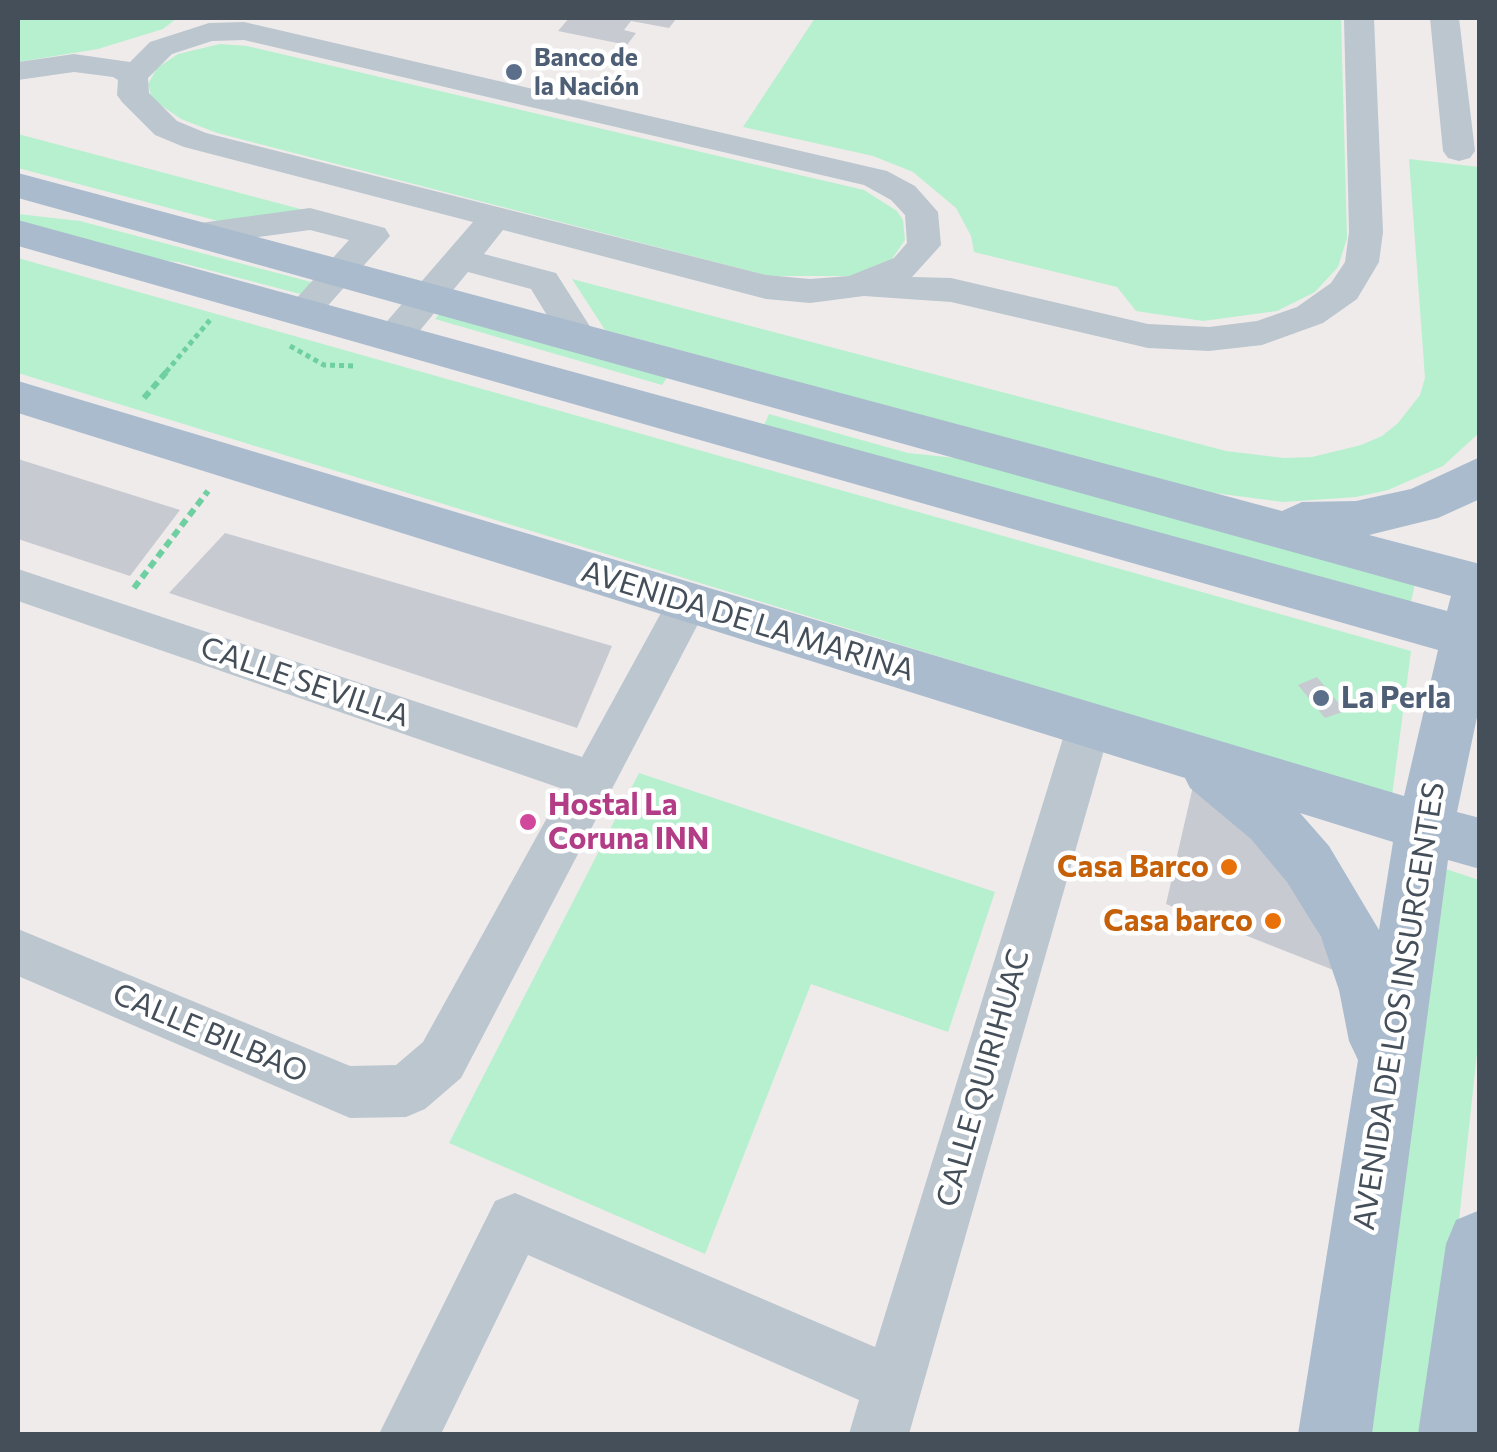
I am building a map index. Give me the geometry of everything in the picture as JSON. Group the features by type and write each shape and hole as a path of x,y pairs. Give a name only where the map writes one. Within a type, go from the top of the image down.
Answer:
{"main road":[{"path":"18,185 1210,509 1477,605"},
{"path":"18,200 30,203 70,199"},
{"path":"18,232 748,434 1477,605"},
{"path":"636,404 677,402 696,390 695,380 679,364"},
{"name":"AVENIDA DE LA MARINA","path":"18,397 1090,722 1452,836"},
{"path":"748,434 742,424 743,415 748,405 760,402 901,436 952,439"},
{"path":"1210,509 1284,520 1356,519 1421,505 1464,486 1480,474"},
{"name":"AVENIDA DE LOS INSURGENTES","path":"1334,1434 1386,1063 1452,836 1477,605"},
{"path":"1183,752 1243,796 1308,864 1347,926 1370,990 1386,1063"},
{"path":"1455,1434 1480,1244"}],"street":[{"path":"854,287 906,266 923,248 926,234 921,212 903,192 875,178 259,34 209,32 176,41 148,56 133,76 133,96 166,128 195,140 766,286 810,292 923,286 1148,336 1208,339 1262,332 1310,315 1344,291 1362,262 1366,232 1358,18"},
{"path":"1444,18 1459,151"},
{"path":"18,71 74,63 110,66 133,76"},
{"path":"303,311 410,195"},
{"path":"395,336 496,217"},
{"path":"200,234 310,218 373,236"},
{"path":"923,248 943,274 989,298"},
{"path":"462,259 544,282 578,336"},
{"name":"CALLE SEVILLA","path":"18,584 593,780"},
{"path":"593,780 688,603"},
{"name":"CALLE QUIRIHUAC","path":"886,1410 1090,722"},
{"name":"CALLE BILBAO","path":"18,952 350,1092 406,1091 442,1060 593,780"},
{"path":"409,1434 514,1221 886,1410"}],"path":[{"path":"118,428 234,292"},
{"path":"112,617 230,462"}],"green space":[{"path":"18,18 177,18 163,29 98,49 18,62"},
{"path":"815,18 1341,18 1347,238 1338,267 1315,292 1277,311 1203,321 1136,311 1117,287 974,252 971,236 956,208 913,172 873,156 743,127"},
{"path":"220,44 247,46 864,190 897,211 903,220 905,240 892,259 851,276 769,276 217,133 181,119 152,99 148,84 157,68 178,54"},
{"path":"18,134 304,210 218,221 18,168"},
{"path":"1409,159 1479,167 1479,433 1443,466 1388,490 1356,497 1283,502 1207,492 605,330 572,279 1226,451 1312,457 1382,436 1420,395 1425,378"},
{"path":"18,214 80,221 315,283 308,296 178,262 131,257 18,225"},
{"path":"18,258 1411,651 1392,796 18,373"},
{"path":"443,309 671,372 662,385 435,319"},
{"path":"769,414 908,453 975,460 1416,579 1410,607 763,427"},
{"path":"639,773 995,892 948,1032 811,984 705,1254 449,1143"},
{"path":"1437,866 1479,880 1480,1025 1436,1434 1362,1434"}],"building":[{"path":"569,18 677,18 669,28 631,21 624,30 636,33 627,45 558,31"},
{"path":"18,459 180,510 130,576 18,539"},
{"path":"225,533 612,646 577,728 169,593"},
{"name":"La Perla","path":"1317,677 1345,711 1325,718 1298,685"},
{"name":"Casa Barco","path":"1193,786 1270,846 1341,973 1166,904"}],"place":[{"name":"Banco de la Nación","path":"514,72"},
{"name":"La Perla","path":"1321,698"},
{"name":"Hostal La Coruna INN","path":"528,822"},
{"name":"Casa Barco","path":"1229,867"},
{"name":"Casa barco","path":"1273,921"}]}
